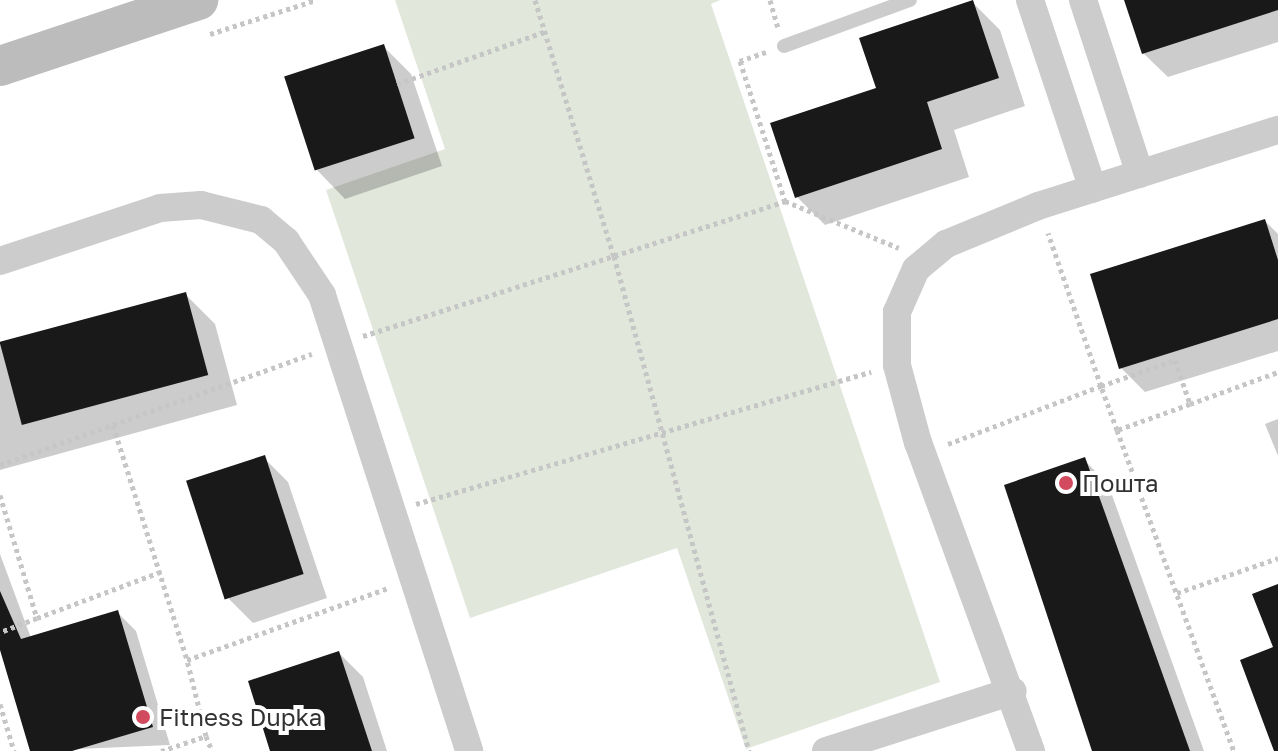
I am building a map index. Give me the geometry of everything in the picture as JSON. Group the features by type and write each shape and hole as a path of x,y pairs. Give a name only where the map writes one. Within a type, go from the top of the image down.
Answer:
{"street":[{"path":"0,66 198,0"},
{"path":"1030,0 1093,189"},
{"path":"1083,0 1140,174"},
{"path":"1031,751 1013,691 924,453 897,365 897,312 927,260 946,244 1038,206 1278,130"},
{"path":"0,261 160,208 232,210 261,220 309,269 337,345 412,579 441,650 469,751"},
{"path":"826,751 1013,691"}],"lane":[{"path":"784,46 910,0"}],"path":[{"path":"535,0 614,256 749,751"},
{"path":"770,0 784,46 740,61 785,201"},
{"path":"397,84 544,32"},
{"path":"0,465 337,345 785,201 927,260"},
{"path":"1038,206 1234,751"},
{"path":"924,453 1175,360 1190,404"},
{"path":"392,511 660,431 897,365"},
{"path":"1117,430 1278,372"},
{"path":"113,425 163,571 212,751"},
{"path":"0,495 37,618"},
{"path":"1176,593 1278,558"},
{"path":"0,632 163,571"},
{"path":"187,660 412,579"},
{"path":"0,704 14,751"},
{"path":"161,751 206,736"}],"shaded area":[{"path":"395,0 720,0 711,4 940,682 746,749 677,548 470,618 326,190 445,149"}],"building":[{"path":"973,0 999,78 927,102 942,149 795,198 770,123 876,88 859,38"},
{"path":"1124,0 1278,0 1278,10 1142,54"},
{"path":"384,44 415,138 315,171 284,76"},
{"path":"1265,219 1278,260 1278,319 1119,369 1090,274"},
{"path":"186,292 208,375 22,425 0,342"},
{"path":"265,455 304,574 225,600 186,481"},
{"path":"1085,457 1190,751 1092,751 1004,485"},
{"path":"1278,584 1278,751 1274,751 1240,660 1273,647 1252,594"},
{"path":"0,591 21,639 118,610 153,727 72,751 30,751 0,650"},
{"path":"339,651 372,751 270,751 248,681"}],"place":[{"name":"Пошта","path":"1066,483"},
{"name":"Fitness Dupka","path":"143,717"}]}
